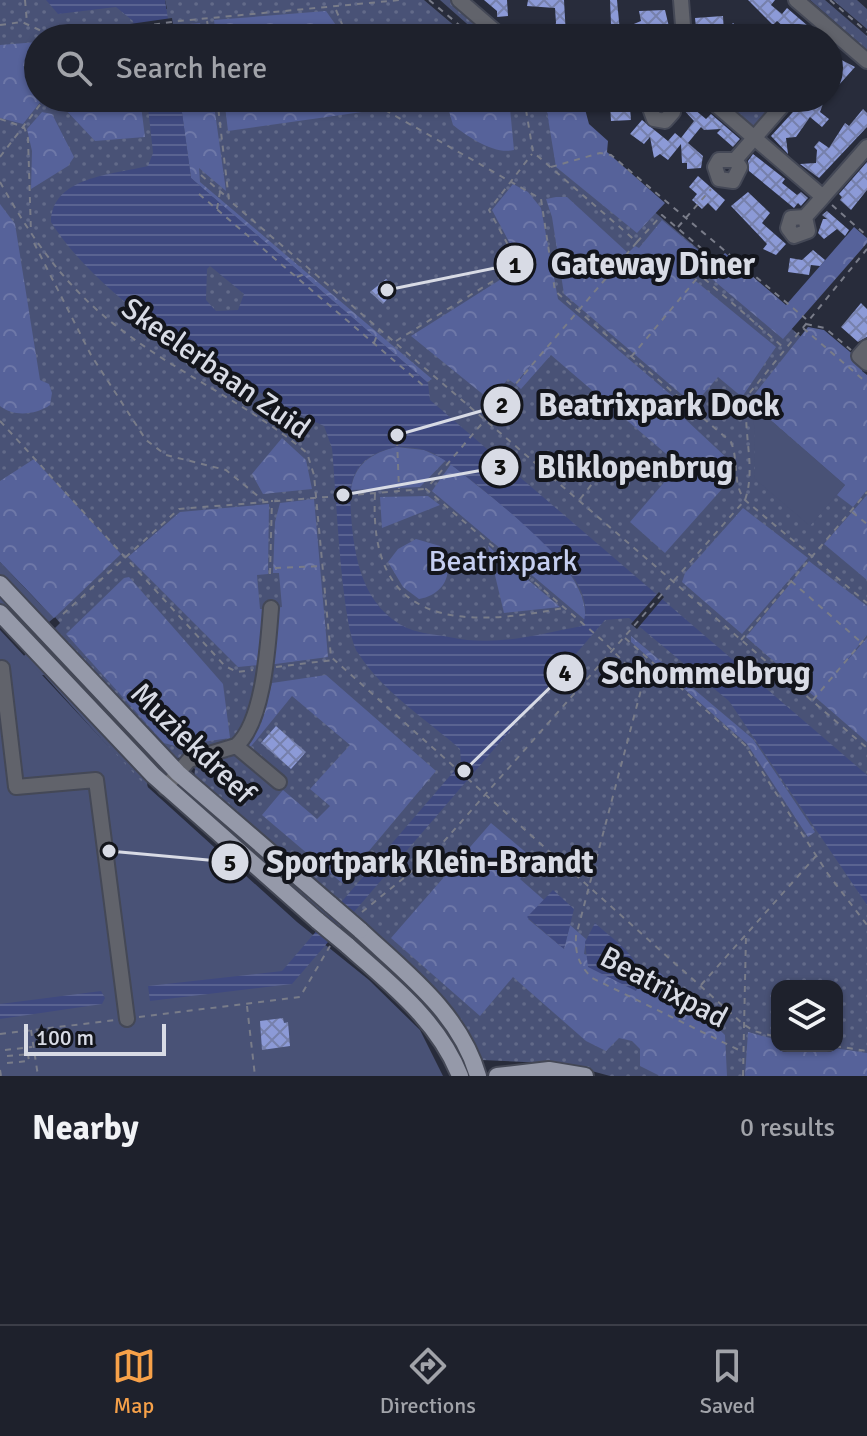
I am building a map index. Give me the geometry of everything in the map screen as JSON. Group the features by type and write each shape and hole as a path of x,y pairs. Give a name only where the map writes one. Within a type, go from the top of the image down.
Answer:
{"main road":[{"name":"Muziekdreef","path":"0,584 178,773 360,930 447,1014 476,1069"},
{"name":"Muziekdreef","path":"0,613 165,788 347,945 423,1017 450,1053 460,1076"},
{"path":"476,1069 498,1075 549,1070 585,1076"}],"street":[{"path":"459,0 487,24"},
{"path":"681,0 683,24"},
{"path":"796,0 824,24"},
{"path":"843,41 867,61"},
{"path":"725,112 823,197"},
{"path":"719,179 733,181 739,176 740,167 735,160 772,112"},
{"path":"805,217 867,147"},
{"path":"165,788 198,755 236,746 250,729 263,669 271,608"},
{"path":"2,668 16,787 96,780 127,1019"},
{"path":"236,746 279,782"}],"path":[{"path":"25,0 28,24"},
{"path":"158,24 400,0"},
{"path":"429,0 458,24"},
{"path":"830,0 867,32"},
{"path":"335,8 342,24"},
{"path":"207,20 208,24"},
{"path":"0,25 24,24"},
{"path":"0,157 35,112"},
{"path":"219,112 229,200"},
{"path":"385,112 513,180 541,199 555,291 731,442 736,453 737,486 745,500 867,603"},
{"path":"526,112 533,152 637,242"},
{"path":"0,119 24,127"},
{"path":"24,127 30,149 28,216 32,238 47,274 91,355 146,440 166,455 226,470 264,501"},
{"path":"395,342 519,265 489,210 533,152"},
{"path":"551,167 600,153 611,155 807,319"},
{"path":"201,175 867,748"},
{"path":"677,228 719,179"},
{"name":"Skeelerbaan Zuid","path":"0,182 32,238 72,286 120,329 307,453 316,497 329,643 334,659"},
{"path":"217,209 220,191"},
{"path":"199,194 425,387"},
{"path":"823,197 867,236"},
{"path":"63,614 179,509 426,489 662,215 714,259 631,357"},
{"path":"488,793 745,500 750,486 745,411 748,395 867,249"},
{"path":"296,277 312,271"},
{"path":"700,275 784,348"},
{"path":"803,326 825,328 864,355"},
{"path":"803,326 867,383"},
{"path":"374,343 379,329"},
{"path":"0,421 225,666 242,672 334,659 477,783 743,1024 771,1035"},
{"path":"397,440 399,490"},
{"path":"578,500 592,484"},
{"name":"Beatrixpad","path":"426,489 576,617 640,678 641,690 576,936 575,952 581,967 592,978 743,1052"},
{"path":"375,492 381,551 398,587 422,609 482,620 564,608"},
{"path":"741,640 867,492"},
{"path":"270,574 272,500"},
{"path":"852,511 867,524"},
{"path":"272,568 321,566"},
{"path":"791,581 865,640 812,701"},
{"path":"624,638 745,745 816,855 867,925"},
{"path":"701,985 816,855"},
{"name":"Beatrixpad","path":"743,1076 746,934"},
{"path":"247,1003 255,1076"},
{"path":"0,1034 127,1019"},
{"path":"31,1030 38,1076"},
{"path":"5,1050 33,1047"},
{"path":"843,1047 867,1051"},
{"path":"7,1063 29,1061 27,1048"},
{"path":"7,1056 34,1054"},
{"path":"0,1070 1,1076"}],"green space":[{"name":"Beatrixpark","path":"0,0 117,0 167,9 165,0 424,0 452,24 24,24 24,112 547,112 549,122 867,393 867,1076 610,1076 566,1064 482,1060 465,1035 194,779 195,769 184,757 175,759 51,632 60,623 55,617 43,627 0,580 0,562 44,608 0,558"},
{"path":"440,0 453,0 481,24 467,24"},
{"path":"810,0 825,0 867,36 867,50 843,29 843,24 837,24"},
{"path":"833,0 857,0 867,9 867,29"},
{"path":"326,11 335,24 214,24 214,20"},
{"path":"24,43 24,112 32,112 23,124 0,118 0,45"},
{"path":"42,112 52,114 74,157 68,166 31,189 32,151 27,129"},
{"path":"68,112 142,112 145,137 95,141"},
{"path":"182,112 215,112 226,191 199,168 200,182 432,379 427,382 191,178"},
{"path":"226,112 362,112 228,131"},
{"path":"449,112 510,112 514,150 499,150 482,144 453,125"},
{"path":"547,112 586,112 589,124 608,141 607,152 665,203 637,233 556,167"},
{"path":"730,112 771,112 757,130 751,130"},
{"path":"513,184 528,192 541,208 558,299 690,411 684,418 729,460 730,480 665,553 630,522 679,465 551,355 521,389 516,385 535,360 515,384 508,379 490,400 411,336 522,266 492,210"},
{"path":"567,197 628,253 635,246 639,248 662,220 707,258 692,278 776,347 742,397 718,377 694,405 564,294 552,217 546,199"},
{"path":"0,204 15,224 40,380 49,384 52,393 50,405 31,413 11,412 0,406"},
{"path":"854,227 867,238 867,243 783,339 705,273 725,253 786,305"},
{"path":"808,327 824,330 862,362 862,371 867,375 867,490 853,507 837,495 845,485 749,401"},
{"path":"749,401 845,485 810,526 755,479 754,425"},
{"path":"282,438 306,460 312,489 263,494 252,474"},
{"path":"396,447 424,450 446,460 420,487 351,490 356,473 366,461"},
{"path":"34,459 121,554 54,618 0,562 0,481"},
{"path":"451,464 556,555 583,599 585,620 432,491"},
{"path":"867,495 867,580 824,544"},
{"path":"428,496 440,505 382,528 380,497"},
{"path":"314,499 328,657 268,665 275,608 282,607 279,573 273,573 275,522 280,503"},
{"path":"269,504 268,574 257,575 260,609 267,609 260,665 238,667 128,557 180,512"},
{"path":"743,508 808,558 742,634 682,582 685,573"},
{"path":"416,539 440,546 448,571 436,592 419,599 403,587 388,562 398,549"},
{"path":"488,546 560,607 504,613"},
{"path":"809,561 867,606 867,635 844,664 867,638 867,742 746,637"},
{"path":"129,577 223,684 230,738 175,746 164,743 66,634 124,578"},
{"path":"0,591 162,766 163,774 0,609"},
{"path":"0,630 140,780 297,922 369,980 420,1030 443,1076 0,1076"},
{"path":"631,636 753,739 815,832 808,837 747,744 631,642"},
{"path":"28,652 147,782 148,791 44,675 11,678 7,672"},
{"path":"326,675 436,771 342,883 262,815 283,790 317,819 330,806 310,789 350,745 292,696 248,750 244,744 261,724 272,683"},
{"path":"184,791 332,914 325,922 180,794"},
{"path":"491,823 536,861 520,879 544,900 528,919 564,949 570,925 586,939 584,954 641,971 638,965 660,973 725,1035 727,1076 660,1076 640,1066 640,1049 632,1041 619,1038 606,1051 586,1041 513,977 480,1016 391,938"},
{"path":"350,930 427,997 476,1076 467,1076 343,938"},
{"path":"748,1032 771,1038 771,1052 843,1052 843,1049 867,1053 867,1076 745,1076"}],"shaded area":[{"path":"46,0 165,0 169,24 134,24 116,7 58,14"},
{"path":"149,112 182,112 191,178 428,383 430,400 867,775 867,905 729,701 629,618 605,620 292,984 150,1001 148,986 282,971 461,763 460,749 379,680 358,653 347,616 332,448 324,426 213,365 137,312 74,253 51,222 54,207 73,186 148,166 153,153","holes":["210,266 244,294 238,310 216,311 206,300 207,269","396,447 433,453 452,466 550,550 565,566 583,596 582,626 516,639 466,640 412,630 380,608 358,564 352,531 353,478 363,463 376,454"]},
{"path":"553,890 574,909 564,949 527,917"},
{"path":"595,923 635,962 640,981 636,991 588,967 585,942"},
{"path":"101,991 105,998 102,1004 0,1019 0,1004"}],"pier":[{"path":"172,18 173,24 130,24"},
{"path":"659,592 664,597 637,629 631,624"}],"building":[{"path":"484,0 507,0 508,16 497,17 497,11"},
{"path":"528,0 564,0 565,24 556,24 555,8 527,6"},
{"path":"610,0 617,0 619,24 611,24"},
{"path":"748,0 775,0 771,5 782,14 787,8 806,24 781,24 777,21 772,24"},
{"path":"665,10 668,24 634,24 641,21 639,11"},
{"path":"723,16 723,24 696,24 695,18"},
{"path":"843,61 855,67 843,80"},
{"path":"863,109 867,113 867,127 819,178 800,164 816,163 817,150 814,147 819,141 829,148 845,123 849,126"},
{"path":"610,112 630,112 631,120 611,121"},
{"path":"686,112 698,112 706,119 711,114 740,139 733,147 717,133 721,129 704,130 701,127 688,143 703,156 701,168 687,169 687,163 682,163 681,144 668,160 660,154 654,158 650,137 644,144 630,134 642,120 668,141 675,133 681,138 694,121"},
{"path":"793,112 820,112 829,119 822,127 810,117 796,137 786,138 788,154 771,136"},
{"path":"753,154 785,179 782,183 797,195 801,192 808,198 801,206 798,203 794,208 749,171 748,161"},
{"path":"867,162 867,190 851,210 840,200 842,197 839,194"},
{"path":"698,176 725,200 716,211 708,203 702,209 692,200 697,194 689,187"},
{"path":"748,192 770,213 762,223 786,244 776,255 763,249 767,244 731,206"},
{"path":"827,211 849,230 845,236 837,229 824,239 818,233 823,219 827,219 822,215"},
{"path":"813,250 825,260 820,266 811,265 809,275 788,272 790,258 802,260"},
{"path":"386,279 397,288 383,304 370,292"},
{"path":"861,303 867,309 867,337 858,342 841,327"},
{"path":"276,726 306,752 291,769 261,743"},
{"path":"283,1018 284,1023 288,1022 290,1046 262,1050 260,1021"}],"place":[{"name":"Gateway Diner","path":"387,290"},
{"name":"Beatrixpark Dock","path":"397,435"},
{"name":"Bliklopenbrug","path":"343,495"},
{"name":"Schommelbrug","path":"464,771"},
{"name":"Sportpark Klein-Brandt","path":"109,851"}]}
